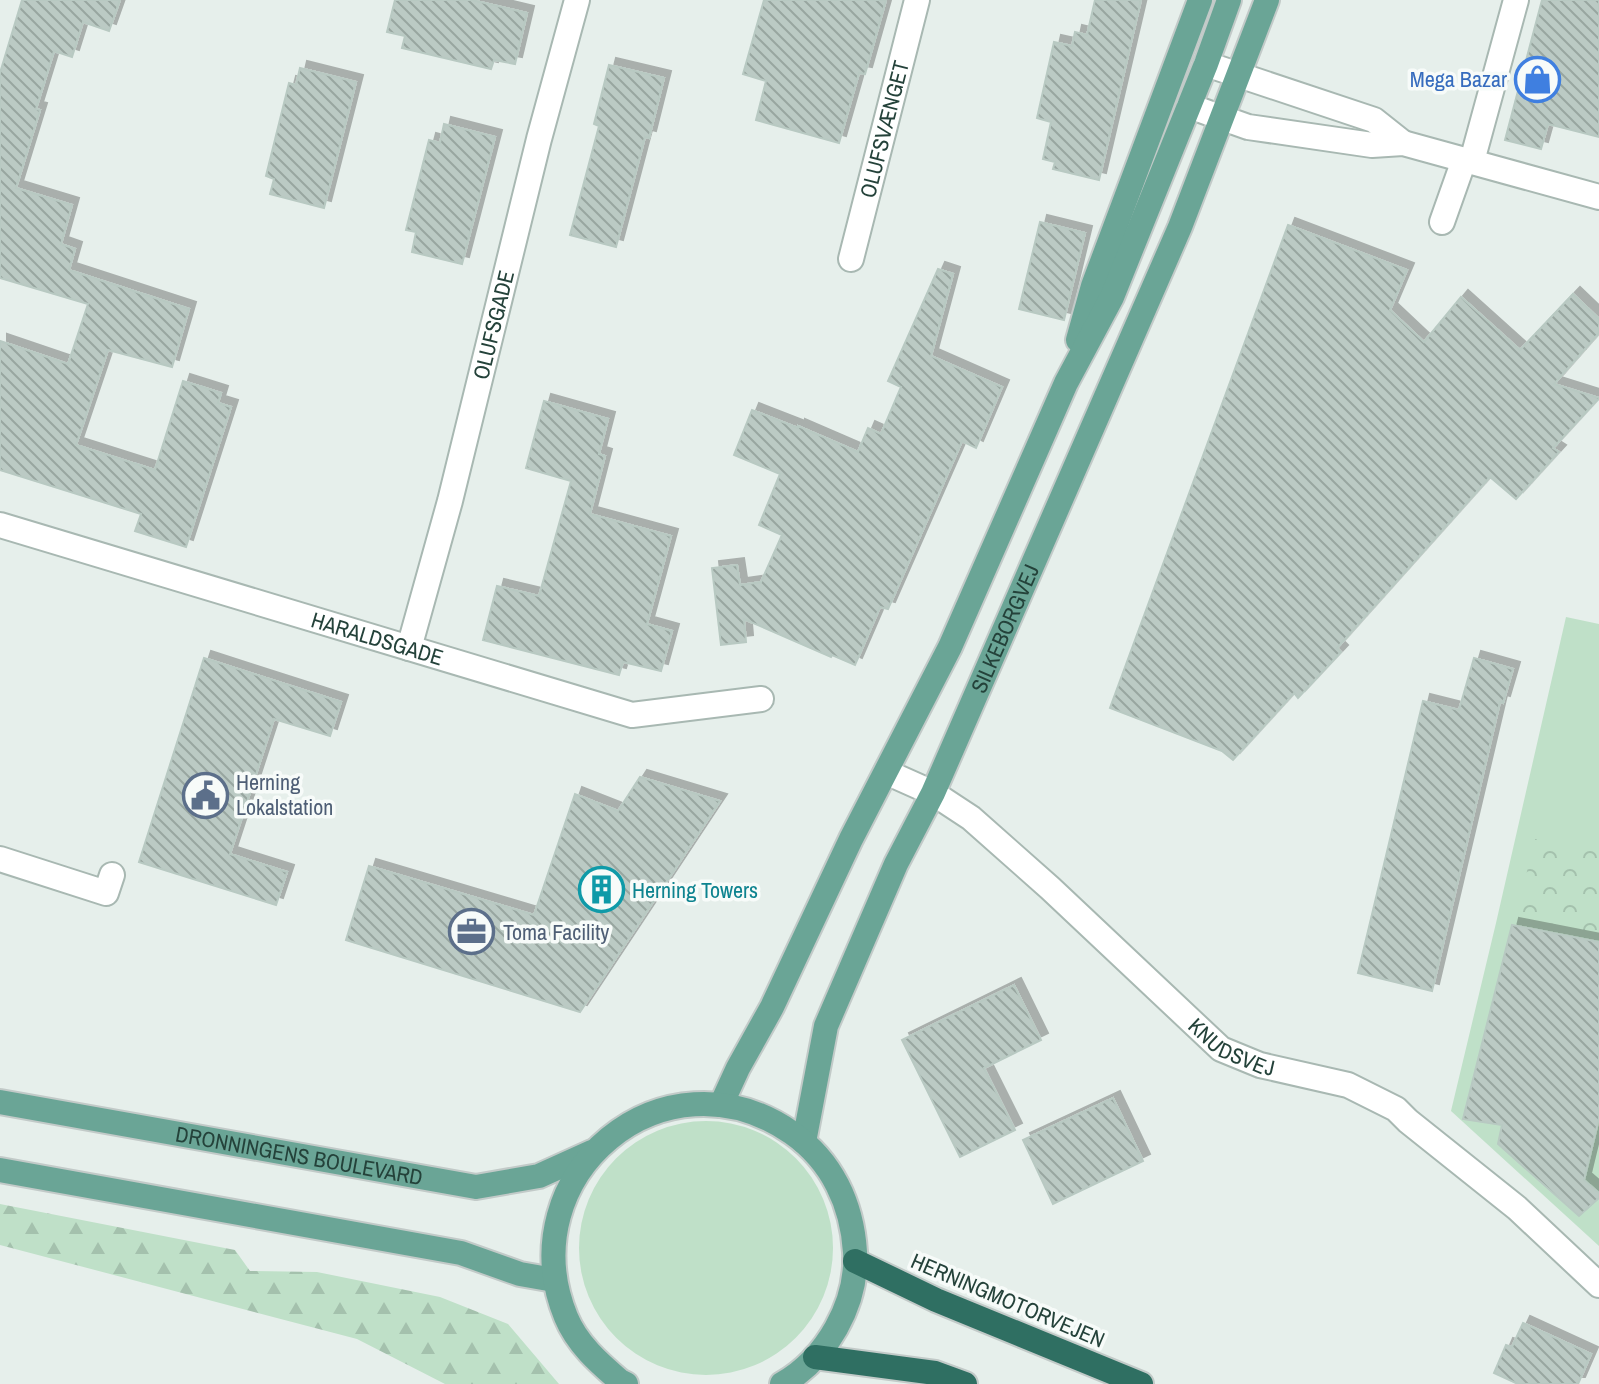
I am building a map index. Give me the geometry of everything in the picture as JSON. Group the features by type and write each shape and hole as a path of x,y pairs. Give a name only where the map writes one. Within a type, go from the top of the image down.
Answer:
{"highway":[{"name":"HERNINGMOTORVEJEN","path":"855,1261 936,1300 1141,1384"},
{"path":"815,1357 935,1373 965,1384"}],"main road":[{"name":"SILKEBORGVEJ","path":"1066,383 1093,286 1200,0"},
{"name":"SILKEBORGVEJ","path":"721,1105 772,1007 844,853 950,647 1066,383 1112,297 1229,0"},
{"name":"SILKEBORGVEJ","path":"804,1142 826,1026 896,864 933,793 1180,227 1267,0"},
{"name":"DRONNINGENS BOULEVARD","path":"0,1102 476,1187 539,1176 594,1151"},
{"path":"622,1383 589,1354 567,1319 554,1280 554,1233 568,1189 594,1151 621,1129 652,1113 697,1104 750,1111 779,1124 804,1142 837,1183 851,1221 855,1261 850,1296 836,1329 815,1357 782,1384"},
{"path":"0,1170 461,1253 520,1274 554,1280"}],"street":[{"name":"OLUFSGADE","path":"409,648 450,501 539,139 577,0"},
{"name":"OLUFSVÆNGET","path":"851,259 917,0"},
{"path":"1442,222 1468,160 1516,0"},
{"path":"1206,64 1374,120 1403,143"},
{"path":"1189,106 1248,127 1372,145 1403,143 1599,197"},
{"name":"HARALDSGADE","path":"0,525 632,715 761,699"},
{"name":"KNUDSVEJ","path":"886,772 933,793 971,818 1221,1049 1260,1065 1348,1085 1396,1109 1517,1208 1599,1285"},
{"path":"0,859 106,893 112,875"}],"green space":[{"path":"1566,617 1599,624 1599,1246 1451,1111"},
{"path":"1535,839 1599,852 1599,933 1516,916"},
{"path":"706,1121 743,1126 777,1142 796,1158 812,1177 828,1211 833,1248 828,1285 812,1319 796,1338 777,1354 743,1370 706,1375 669,1370 635,1354 616,1338 600,1319 584,1285 579,1248 584,1211 600,1177 616,1158 635,1142 669,1126"},
{"path":"0,1204 235,1250 250,1271 317,1272 440,1297 508,1324 559,1384 445,1384 357,1339 0,1245"}],"building":[{"path":"22,0 120,0 109,31 83,22 72,57 54,51 16,188 72,205 61,244 75,249 69,270 189,309 172,367 108,350 76,445 155,470 183,381 221,393 218,403 231,407 186,547 135,531 141,514 0,470 0,341 68,364 88,304 0,278 0,73"},
{"path":"395,0 472,0 527,13 515,64 494,60 491,69 402,48 405,36 387,32"},
{"path":"764,0 886,0 865,74 859,73 839,143 756,120 766,81 743,74"},
{"path":"1095,0 1141,0 1099,180 1053,169 1055,162 1043,159 1051,122 1037,118 1054,42 1072,46 1075,32 1087,35"},
{"path":"1542,0 1599,0 1599,137 1548,124 1541,149 1505,140"},
{"path":"609,65 664,78 616,247 570,235 599,126 594,124"},
{"path":"300,68 356,82 324,208 270,194 274,179 266,176 289,83 296,85"},
{"path":"444,124 495,137 462,264 412,252 416,232 406,230 429,140 440,143"},
{"path":"1040,222 1085,233 1064,320 1019,309"},
{"path":"1288,225 1407,270 1390,310 1424,342 1461,297 1520,350 1573,294 1599,319 1599,333 1554,384 1599,398 1553,448 1559,452 1516,499 1490,477 1337,648 1341,652 1298,698 1294,693 1233,760 1222,751 1110,708"},
{"path":"938,269 953,274 931,356 1002,387 976,448 962,441 888,609 880,607 855,665 744,619 746,642 721,645 712,568 737,565 740,585 761,582 782,535 759,525 780,474 734,455 752,410 858,452 868,428 881,434 901,387 888,381"},
{"path":"544,401 608,419 599,454 605,456 590,514 671,536 647,624 672,631 661,671 623,662 619,675 483,640 497,586 539,596 571,481 526,468"},
{"name":"Herning Lokalstation","path":"204,658 341,702 330,736 274,719 230,854 287,872 276,905 139,862"},
{"path":"1474,658 1513,669 1503,703 1500,702 1432,991 1358,973 1423,701 1459,710"},
{"name":"Herning Towers","path":"640,777 720,801 580,1012 346,940 369,866 534,915 575,794 618,811"},
{"path":"1512,925 1599,942 1599,1118 1584,1180 1599,1193 1599,1198 1579,1216 1498,1144 1502,1125 1463,1119"},
{"path":"1014,985 1041,1040 984,1068 1015,1130 960,1157 902,1040"},
{"path":"1113,1098 1143,1161 1053,1204 1023,1140"},
{"path":"1523,1323 1591,1354 1578,1384 1518,1384 1494,1373 1506,1345 1512,1347"}],"place":[{"name":"Mega Bazar","path":"1538,79"},
{"name":"Herning Lokalstation","path":"205,795"},
{"name":"Herning Towers","path":"601,890"},
{"name":"Toma Facility","path":"472,932"}]}
